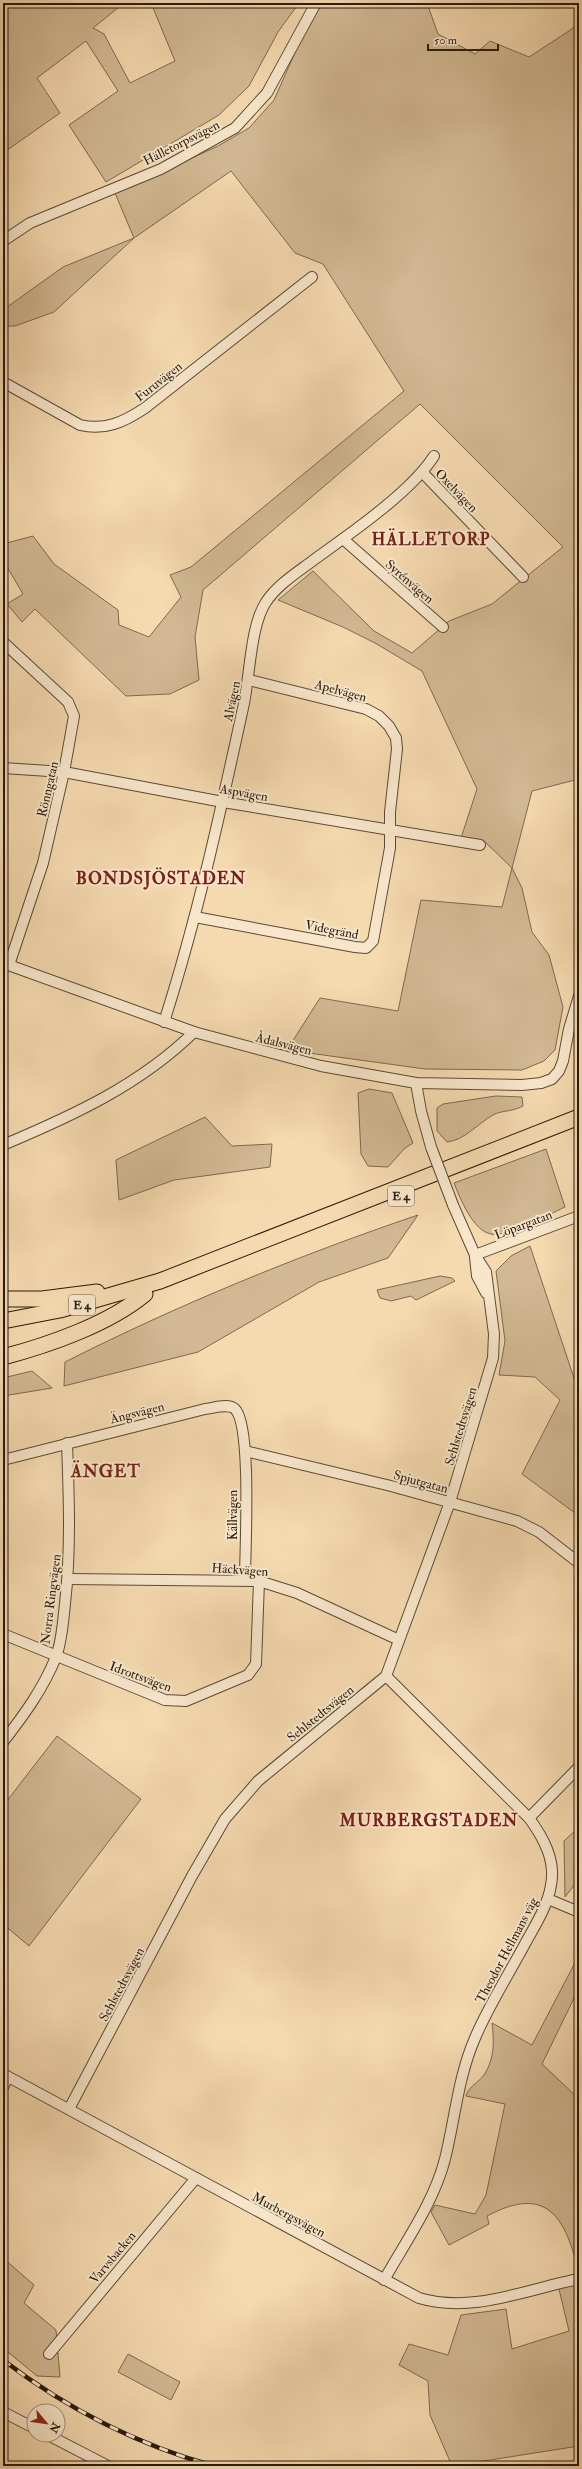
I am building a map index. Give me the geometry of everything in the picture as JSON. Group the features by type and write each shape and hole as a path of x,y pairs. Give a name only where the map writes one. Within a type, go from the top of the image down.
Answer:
{"highway":[{"name":"E 4","path":"3,1321 60,1310 160,1281 579,1117"},
{"name":"E 4","path":"3,1330 68,1318 145,1294 222,1266 579,1127"},
{"name":"E 4","path":"3,1299 42,1299 81,1295 146,1279 160,1281"},
{"name":"E 4","path":"3,1357 33,1349 105,1319 129,1306 145,1294"}],"street":[{"name":"Hälletorpsvägen","path":"3,241 30,223 161,169 235,128 267,93 316,3"},
{"name":"Furuvägen","path":"3,382 80,425 91,428 116,424 145,408 312,277"},
{"name":"Alvägen","path":"164,1022 196,917 223,802 249,680 255,627 266,603 283,583 343,539 423,473 434,456"},
{"name":"Oxelvägen","path":"423,473 523,577"},
{"name":"Syrénvägen","path":"343,539 443,627"},
{"name":"Rönngatan","path":"3,642 68,702 74,710 74,724 43,863 6,964"},
{"name":"Apelvägen","path":"249,680 366,709 379,716 389,726 396,738 397,749 390,812 390,830"},
{"name":"Aspvägen","path":"3,768 64,772 223,802 480,845"},
{"name":"Videgränd","path":"196,917 366,948 373,942 376,930 390,848 390,830"},
{"name":"Ådalsvägen","path":"6,964 194,1032 315,1064 416,1083 490,1086 541,1083 552,1079 562,1064 572,1016 579,996"},
{"path":"3,1145 79,1112 114,1093 175,1051 194,1032"},
{"name":"Sehlstedtsvägen","path":"70,2109 192,1876 226,1818 258,1781 386,1676 450,1502 493,1358 494,1334 488,1299 486,1272 475,1255 453,1205 431,1147 421,1111 416,1083"},
{"name":"Löpargatan","path":"475,1255 579,1216"},
{"name":"Ängsvägen","path":"3,1460 205,1409 226,1406 234,1409 239,1417 245,1451"},
{"name":"Norra Ringvägen","path":"3,1742 36,1697 56,1656 63,1620 68,1578 69,1523 67,1443"},
{"name":"Spjutgatan","path":"245,1451 450,1502 529,1526 579,1563"},
{"name":"Källvägen","path":"245,1451 245,1579"},
{"name":"Häckvägen","path":"68,1578 259,1580 297,1593 399,1640"},
{"name":"Idrottsvägen","path":"3,1634 165,1700 176,1702 201,1696 248,1675 253,1669 257,1656 259,1580"},
{"name":"Theodor Hellmans väg","path":"384,2280 435,2187 445,2159 460,2086 474,2040 548,1898 552,1883 548,1851 541,1834 529,1818 386,1676"},
{"path":"529,1818 579,1767"},
{"path":"548,1898 579,1912"},
{"path":"3,2086 6,2075"},
{"name":"Murbergsvägen","path":"6,2075 419,2298 434,2303 453,2304 492,2300 579,2279"},
{"name":"Varvsbacken","path":"49,2354 196,2178"},
{"path":"3,2412 26,2424"},
{"path":"63,2443 108,2466"}],"shaded area":[{"path":"3,3 124,3 93,28 104,34 130,83 175,61 151,3 299,3 278,32 249,86 219,115 106,182 69,125 118,91 86,41 37,78 60,113 3,153"},
{"path":"317,3 427,3 438,34 475,54 490,41 529,57 572,29 579,20 579,779 532,791 512,868 484,841 461,838 477,789 422,671 375,643 343,627 278,600 313,571 374,631 412,653 449,621 492,604 563,547 420,404 203,590 195,637 199,680 170,694 126,696 35,609 22,622 7,604 23,594 3,560 3,544 33,536 54,564 118,610 119,625 149,637 181,597 170,575 191,567 404,391 323,264 295,253 231,171 134,238 115,193 218,146 249,128 274,100"},
{"path":"134,238 54,312 15,326 3,326 3,310 63,267"},
{"path":"512,868 522,888 532,932 549,955 563,1007 555,1050 544,1061 522,1070 425,1069 287,1050 320,998 398,1011 421,900 502,907"},
{"path":"369,1089 392,1093 413,1143 405,1148 388,1167 368,1166 361,1154 358,1093"},
{"path":"496,1096 522,1097 523,1106 493,1115 465,1135 453,1141 447,1142 437,1131 437,1108 443,1104"},
{"path":"205,1117 232,1146 272,1144 270,1167 174,1180 119,1200 116,1160"},
{"path":"546,1149 565,1207 517,1229 498,1234 484,1232 478,1227 468,1213 454,1183"},
{"path":"418,1215 388,1258 319,1282 198,1352 64,1386 65,1362 108,1341 238,1282 328,1247"},
{"path":"530,1246 577,1387 579,1386 579,1516 522,1474 560,1400 535,1377 499,1375 505,1341 496,1271 511,1256"},
{"path":"440,1276 452,1278 455,1281 416,1300 411,1296 391,1301 380,1298 377,1290"},
{"path":"32,1371 52,1388 3,1396 3,1378"},
{"path":"57,1736 141,1799 29,1946 3,1924 3,1806"},
{"path":"579,1827 579,1879 565,1897 564,1841"},
{"path":"579,1955 579,1988 542,2064 579,2099 579,2274 568,2236 560,2222 551,2212 539,2205 525,2204 508,2207 487,2216 489,2224 449,2245 431,2212 435,2205 475,2214 486,2195 505,2104 466,2096 471,2087 482,2078 488,2069 493,2049 492,2023 532,2045"},
{"path":"3,2258 34,2285 24,2303 56,2330 60,2377 37,2376 3,2348"},
{"path":"579,2282 579,2446 452,2466 430,2415 428,2381 399,2365 409,2344 448,2355 461,2315 506,2309 512,2349 569,2331 558,2285"},
{"path":"128,2354 180,2382 171,2400 118,2372"}],"railway":[{"path":"3,2360 52,2394 104,2423 130,2436 158,2447 214,2466"},
{"path":"3,2463 7,2466"}],"district":[{"name":"HÄLLETORP","path":"431,539"},
{"name":"BONDSJÖSTADEN","path":"161,878"},
{"name":"ÄNGET","path":"106,1471"},
{"name":"MURBERGSTADEN","path":"429,1820"}]}
